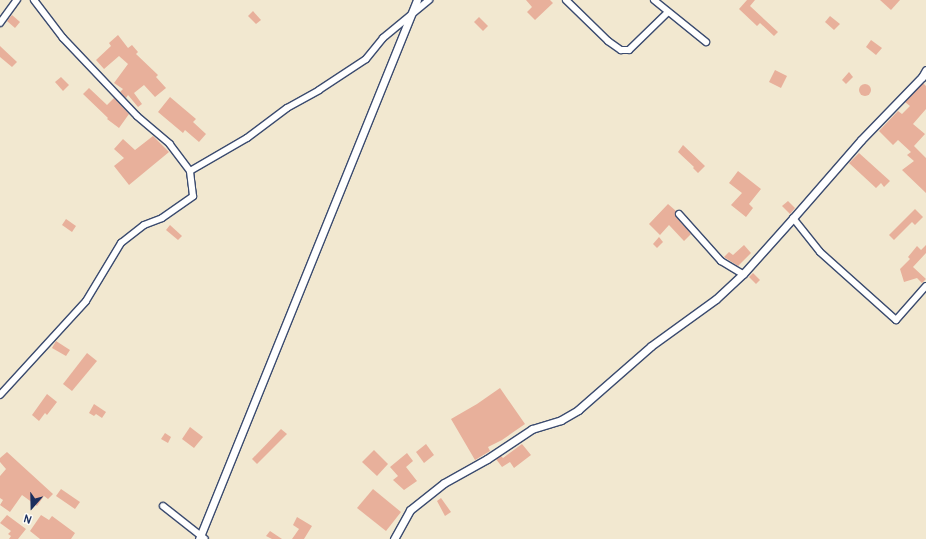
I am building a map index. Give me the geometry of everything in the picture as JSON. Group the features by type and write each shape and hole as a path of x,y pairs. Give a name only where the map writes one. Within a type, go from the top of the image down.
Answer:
{"street":[{"path":"0,24 17,0"},
{"path":"0,395 86,300 121,243 144,225 162,218 193,196 190,171 170,144 137,116 63,38 34,0"},
{"path":"193,539 200,536 417,0"},
{"path":"190,171 247,138 287,108 319,90 366,58 383,38 429,0"},
{"path":"566,0 608,41 621,50 629,50 668,12"},
{"path":"654,0 706,42"},
{"path":"394,539 410,510 444,483 486,459 532,429 561,420 578,410 652,346 716,299 743,274 794,218 861,140 922,77 926,70"},
{"path":"679,214 721,261 743,274"},
{"path":"794,218 820,252 896,320 926,286"},
{"path":"163,506 200,536"}],"building":[{"path":"526,0 550,0 553,3 535,20 527,12 532,7"},
{"path":"747,0 755,0 750,6 778,32 774,36 760,23 757,26 739,9"},
{"path":"880,0 900,0 891,10"},
{"path":"253,11 261,20 256,24 248,16"},
{"path":"12,15 20,22 15,28 7,21"},
{"path":"830,16 840,24 834,30 825,22"},
{"path":"479,17 488,26 483,31 474,22"},
{"path":"118,35 128,48 132,45 138,52 136,54 158,75 156,77 166,88 155,97 144,85 134,93 142,104 138,107 128,95 126,98 120,92 123,89 114,83 128,64 119,56 104,69 96,60 111,46 109,43"},
{"path":"871,40 882,48 876,55 866,47"},
{"path":"0,46 17,62 12,67 0,57"},
{"path":"775,70 787,76 781,88 769,82"},
{"path":"849,72 853,77 846,84 842,80"},
{"path":"61,77 69,85 63,91 55,82"},
{"path":"923,83 926,86 926,109 913,124 925,134 914,146 926,158 926,193 902,170 914,161 907,155 911,152 898,140 893,145 879,131 898,111 902,114 910,106 905,102"},
{"path":"863,84 867,84 871,90 867,96 863,96 859,92 859,88"},
{"path":"89,88 107,105 114,98 129,114 119,128 107,119 108,118 83,94"},
{"path":"170,97 196,119 193,122 206,134 199,142 185,130 183,133 158,112"},
{"path":"153,136 169,152 129,185 114,166 124,158 114,149 123,139 135,150"},
{"path":"683,145 705,166 698,173 693,168 694,167 678,152"},
{"path":"859,153 890,181 884,187 881,183 876,188 849,163"},
{"path":"738,171 761,189 749,204 753,208 746,217 731,205 742,193 729,183"},
{"path":"788,201 795,208 790,214 782,206"},
{"path":"668,204 676,211 676,217 691,234 684,241 669,225 660,235 649,224"},
{"path":"915,209 923,217 915,225 912,222 894,240 889,235"},
{"path":"66,219 76,226 72,232 62,225"},
{"path":"170,225 182,236 178,240 166,230"},
{"path":"659,237 663,242 657,248 653,244"},
{"path":"744,245 751,253 738,266 724,257 729,252 733,255"},
{"path":"926,245 926,253 913,267 926,279 922,283 917,278 904,282 900,269 910,259 908,257 917,246 921,250"},
{"path":"753,273 760,280 756,284 749,277"},
{"path":"56,341 70,350 66,356 52,348"},
{"path":"87,353 97,361 72,391 63,384"},
{"path":"500,388 525,424 502,440 488,447 490,451 475,460 451,419 477,404"},
{"path":"47,394 57,402 47,415 45,413 39,421 32,415"},
{"path":"94,404 106,412 102,418 96,414 94,416 89,413"},
{"path":"190,427 203,437 194,448 182,439"},
{"path":"281,429 287,434 257,464 252,459"},
{"path":"165,433 171,437 168,443 161,439"},
{"path":"426,444 434,455 424,463 416,452"},
{"path":"522,444 531,455 514,468 510,462 502,467 496,459 501,456 503,458"},
{"path":"374,450 388,464 377,476 362,462"},
{"path":"7,452 53,494 48,499 44,496 37,506 22,495 10,512 0,505 3,500 0,498 0,476 6,469 0,462 0,458"},
{"path":"407,453 413,461 406,467 417,481 404,490 393,480 398,476 390,467"},
{"path":"61,489 80,502 75,509 56,496"},
{"path":"373,489 401,512 386,531 357,508"},
{"path":"441,498 451,512 445,516 437,501"},
{"path":"7,515 26,529 18,539 9,539 11,536 8,534 11,531 0,523"},
{"path":"41,515 49,520 52,516 75,533 71,539 40,539 30,531"},
{"path":"297,517 312,526 304,539 292,539 299,529 293,525"},
{"path":"270,531 282,539 272,539 266,536"}]}
